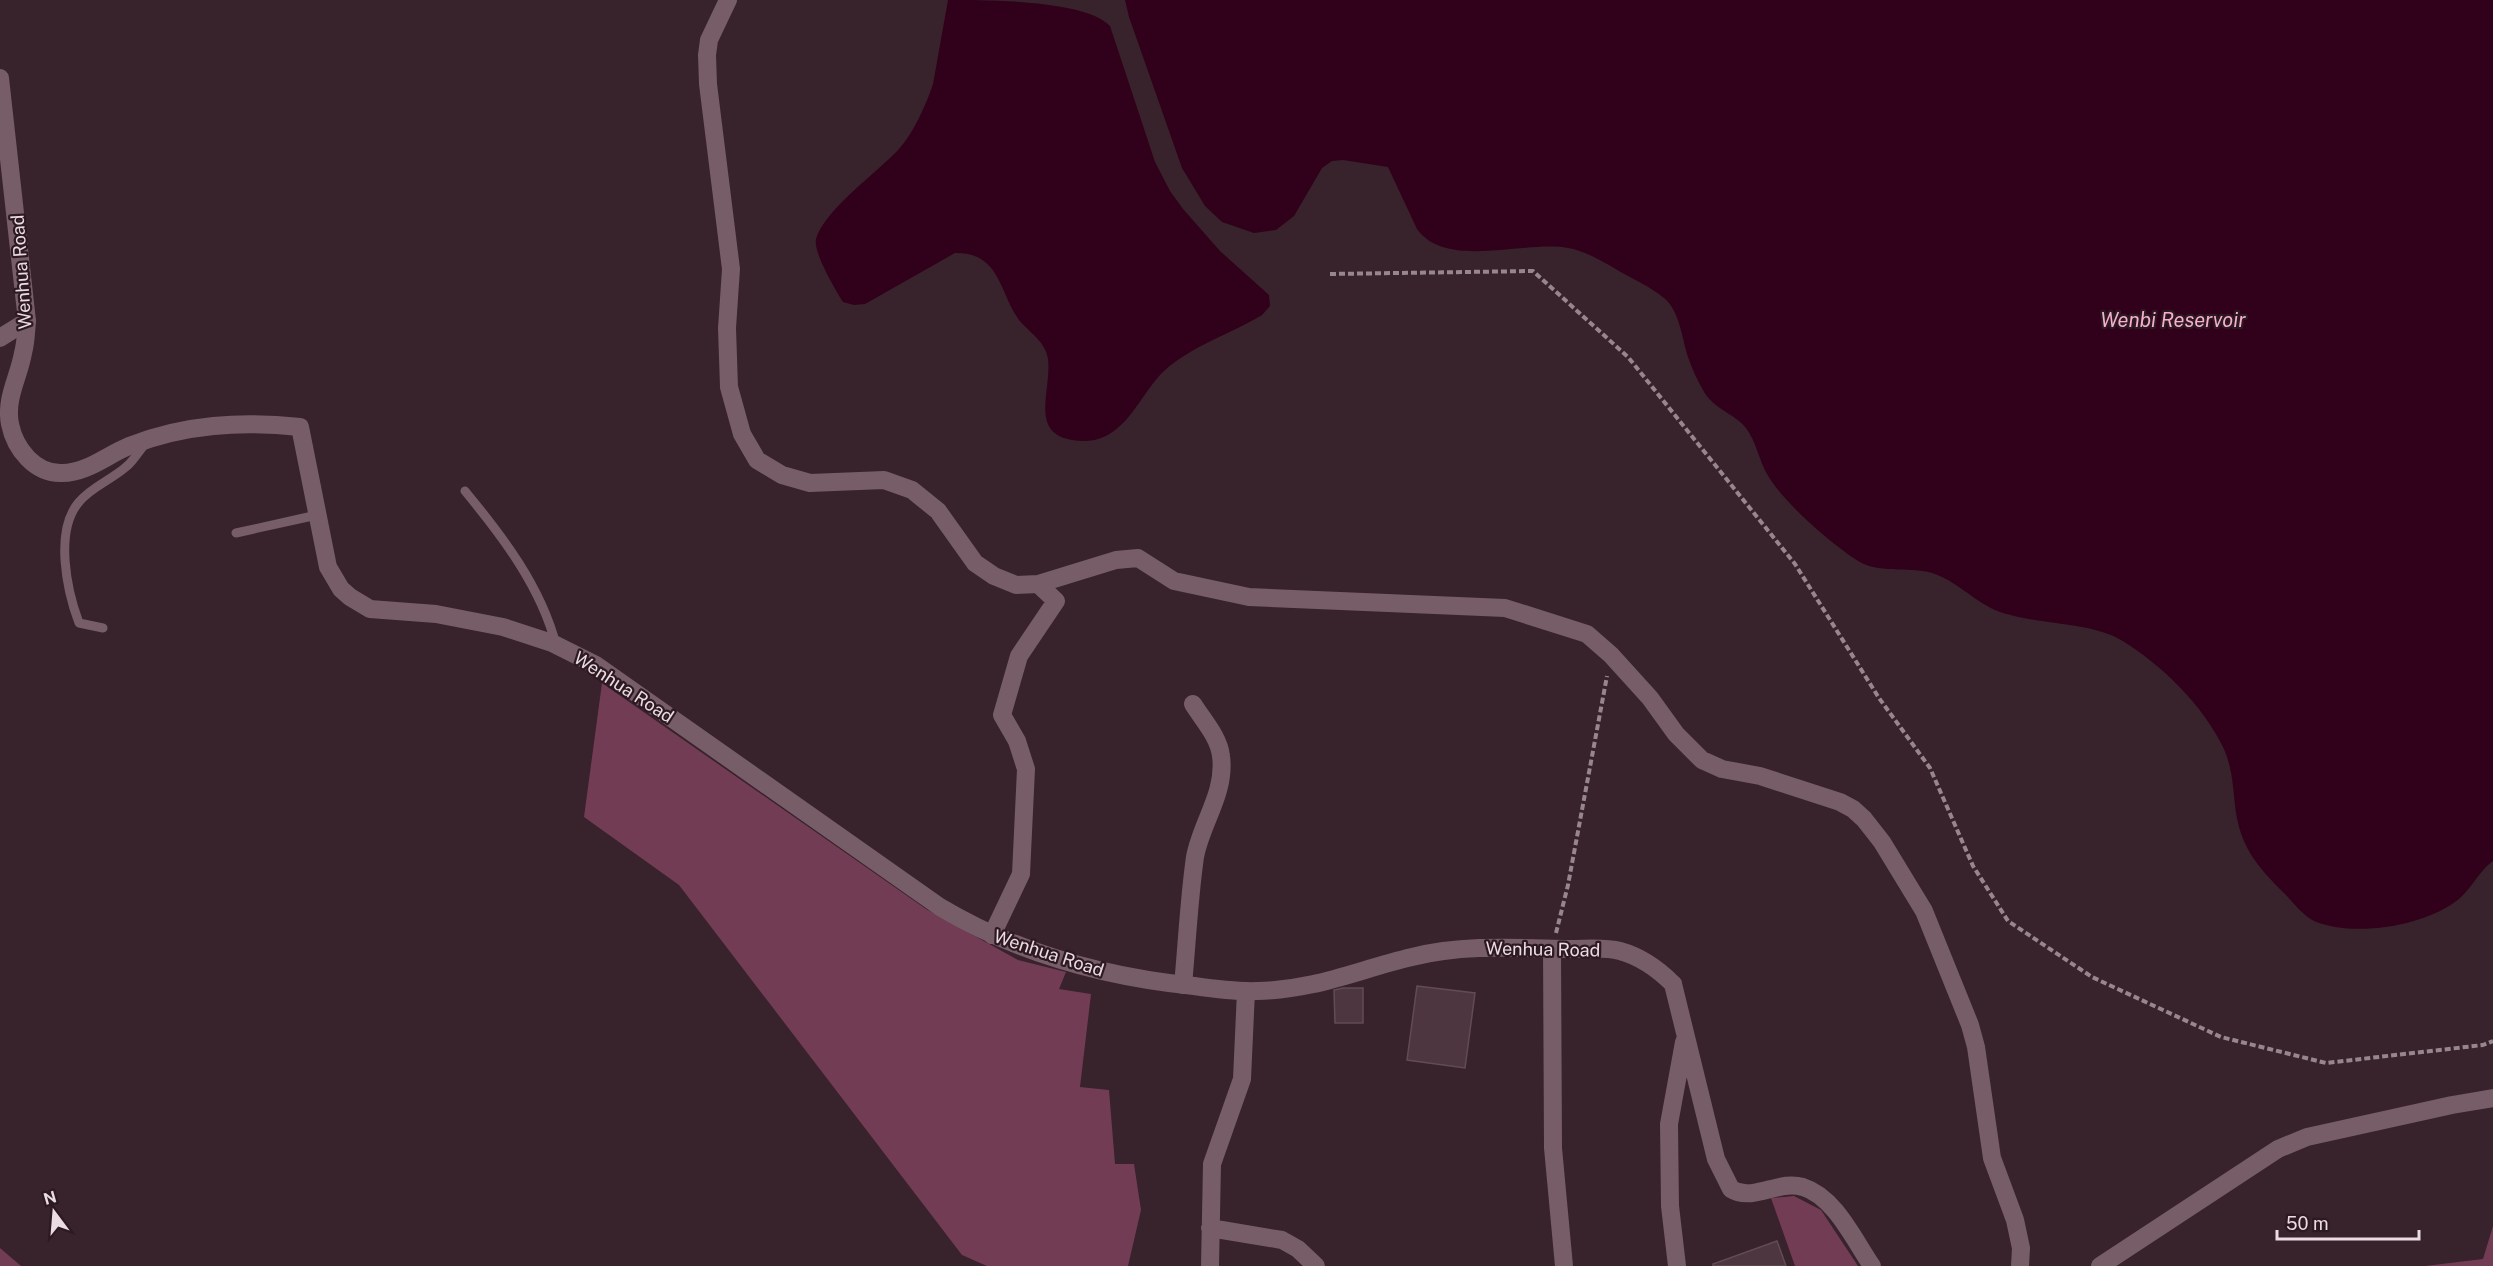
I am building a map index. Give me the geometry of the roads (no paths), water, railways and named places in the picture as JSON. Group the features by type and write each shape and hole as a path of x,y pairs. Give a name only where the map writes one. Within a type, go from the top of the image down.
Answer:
{"street":[{"path":"728,0 709,40 708,84 731,269 727,373 742,434 757,460 769,469 810,483 884,480 912,490 938,511 975,563 994,576 1016,585 1038,584 1116,560 1138,558 1174,581 1249,597 1505,608 1587,634 1611,655 1650,698 1676,734 1702,760 1722,769 1760,776 1840,802 1853,809 1864,819 1882,842 1924,911 1970,1025 1976,1047 1992,1158 2015,1220 2021,1248 2020,1266"},
{"name":"Wenhua Road","path":"0,78 27,321 24,352 11,392 8,412 14,437 26,458 44,470 63,474 86,468 109,455 150,439 199,427 257,423 300,427 328,567 341,589 360,604 370,609 415,611 503,627 556,645 596,664 940,907 992,935 1026,949 1089,968 1183,985 1246,991 1308,987 1433,952 1483,947 1617,950 1648,963 1673,984 1685,1033"},
{"path":"0,338 27,321"},
{"path":"992,935 1021,874 1026,762 1002,715 1019,656 1056,601 1038,584"},
{"path":"1183,985 1195,857 1215,800 1221,771 1221,756 1217,742 1193,704"},
{"path":"1552,949 1553,1148 1564,1266"},
{"path":"1209,1266 1212,1164 1242,1079 1246,991"},
{"path":"1677,1266 1670,1206 1669,1124 1685,1033"},
{"path":"1685,1033 1716,1160 1731,1189 1744,1194 1784,1186 1798,1186 1810,1191 1833,1210 1872,1266"},
{"path":"2100,1266 2264,1157 2288,1145 2307,1137 2493,1098"},
{"path":"1210,1228 1282,1240 1298,1249 1316,1266"}],"lane":[{"path":"103,627 79,622 72,605 67,586 64,556 68,530 79,502 128,465 150,439"},
{"path":"465,491 489,520 525,574 551,624 556,645"},
{"path":"236,533 317,515"}],"water":[{"path":"948,0 1011,1 1059,6 1098,17 1110,26 1155,162 1170,191 1220,251 1269,295 1270,306 1262,315 1186,354 1175,362 1155,381 1120,426 1096,440 1081,441 1064,438 1053,432 1047,423 1045,412 1047,353 1041,342 1019,320 990,266 981,259 970,254 955,253 865,304 854,305 843,302 818,252 816,239 829,216 899,149 919,118 933,84"},
{"name":"Wenbi Reservoir","path":"1125,0 2493,0 2493,861 2459,899 2428,916 2389,927 2369,929 2330,926 2310,919 2252,857 2239,826 2231,772 2224,749 2205,717 2180,687 2151,661 2121,640 2108,634 2093,629 2009,615 1987,606 1940,576 1922,571 1873,567 1844,551 1819,531 1783,496 1767,474 1746,428 1707,396 1691,365 1674,310 1653,290 1592,256 1568,248 1530,247 1466,251 1447,248 1430,241 1417,229 1388,167 1343,160 1332,161 1322,168 1294,216 1276,230 1254,233 1222,222 1205,206 1182,168"}]}
